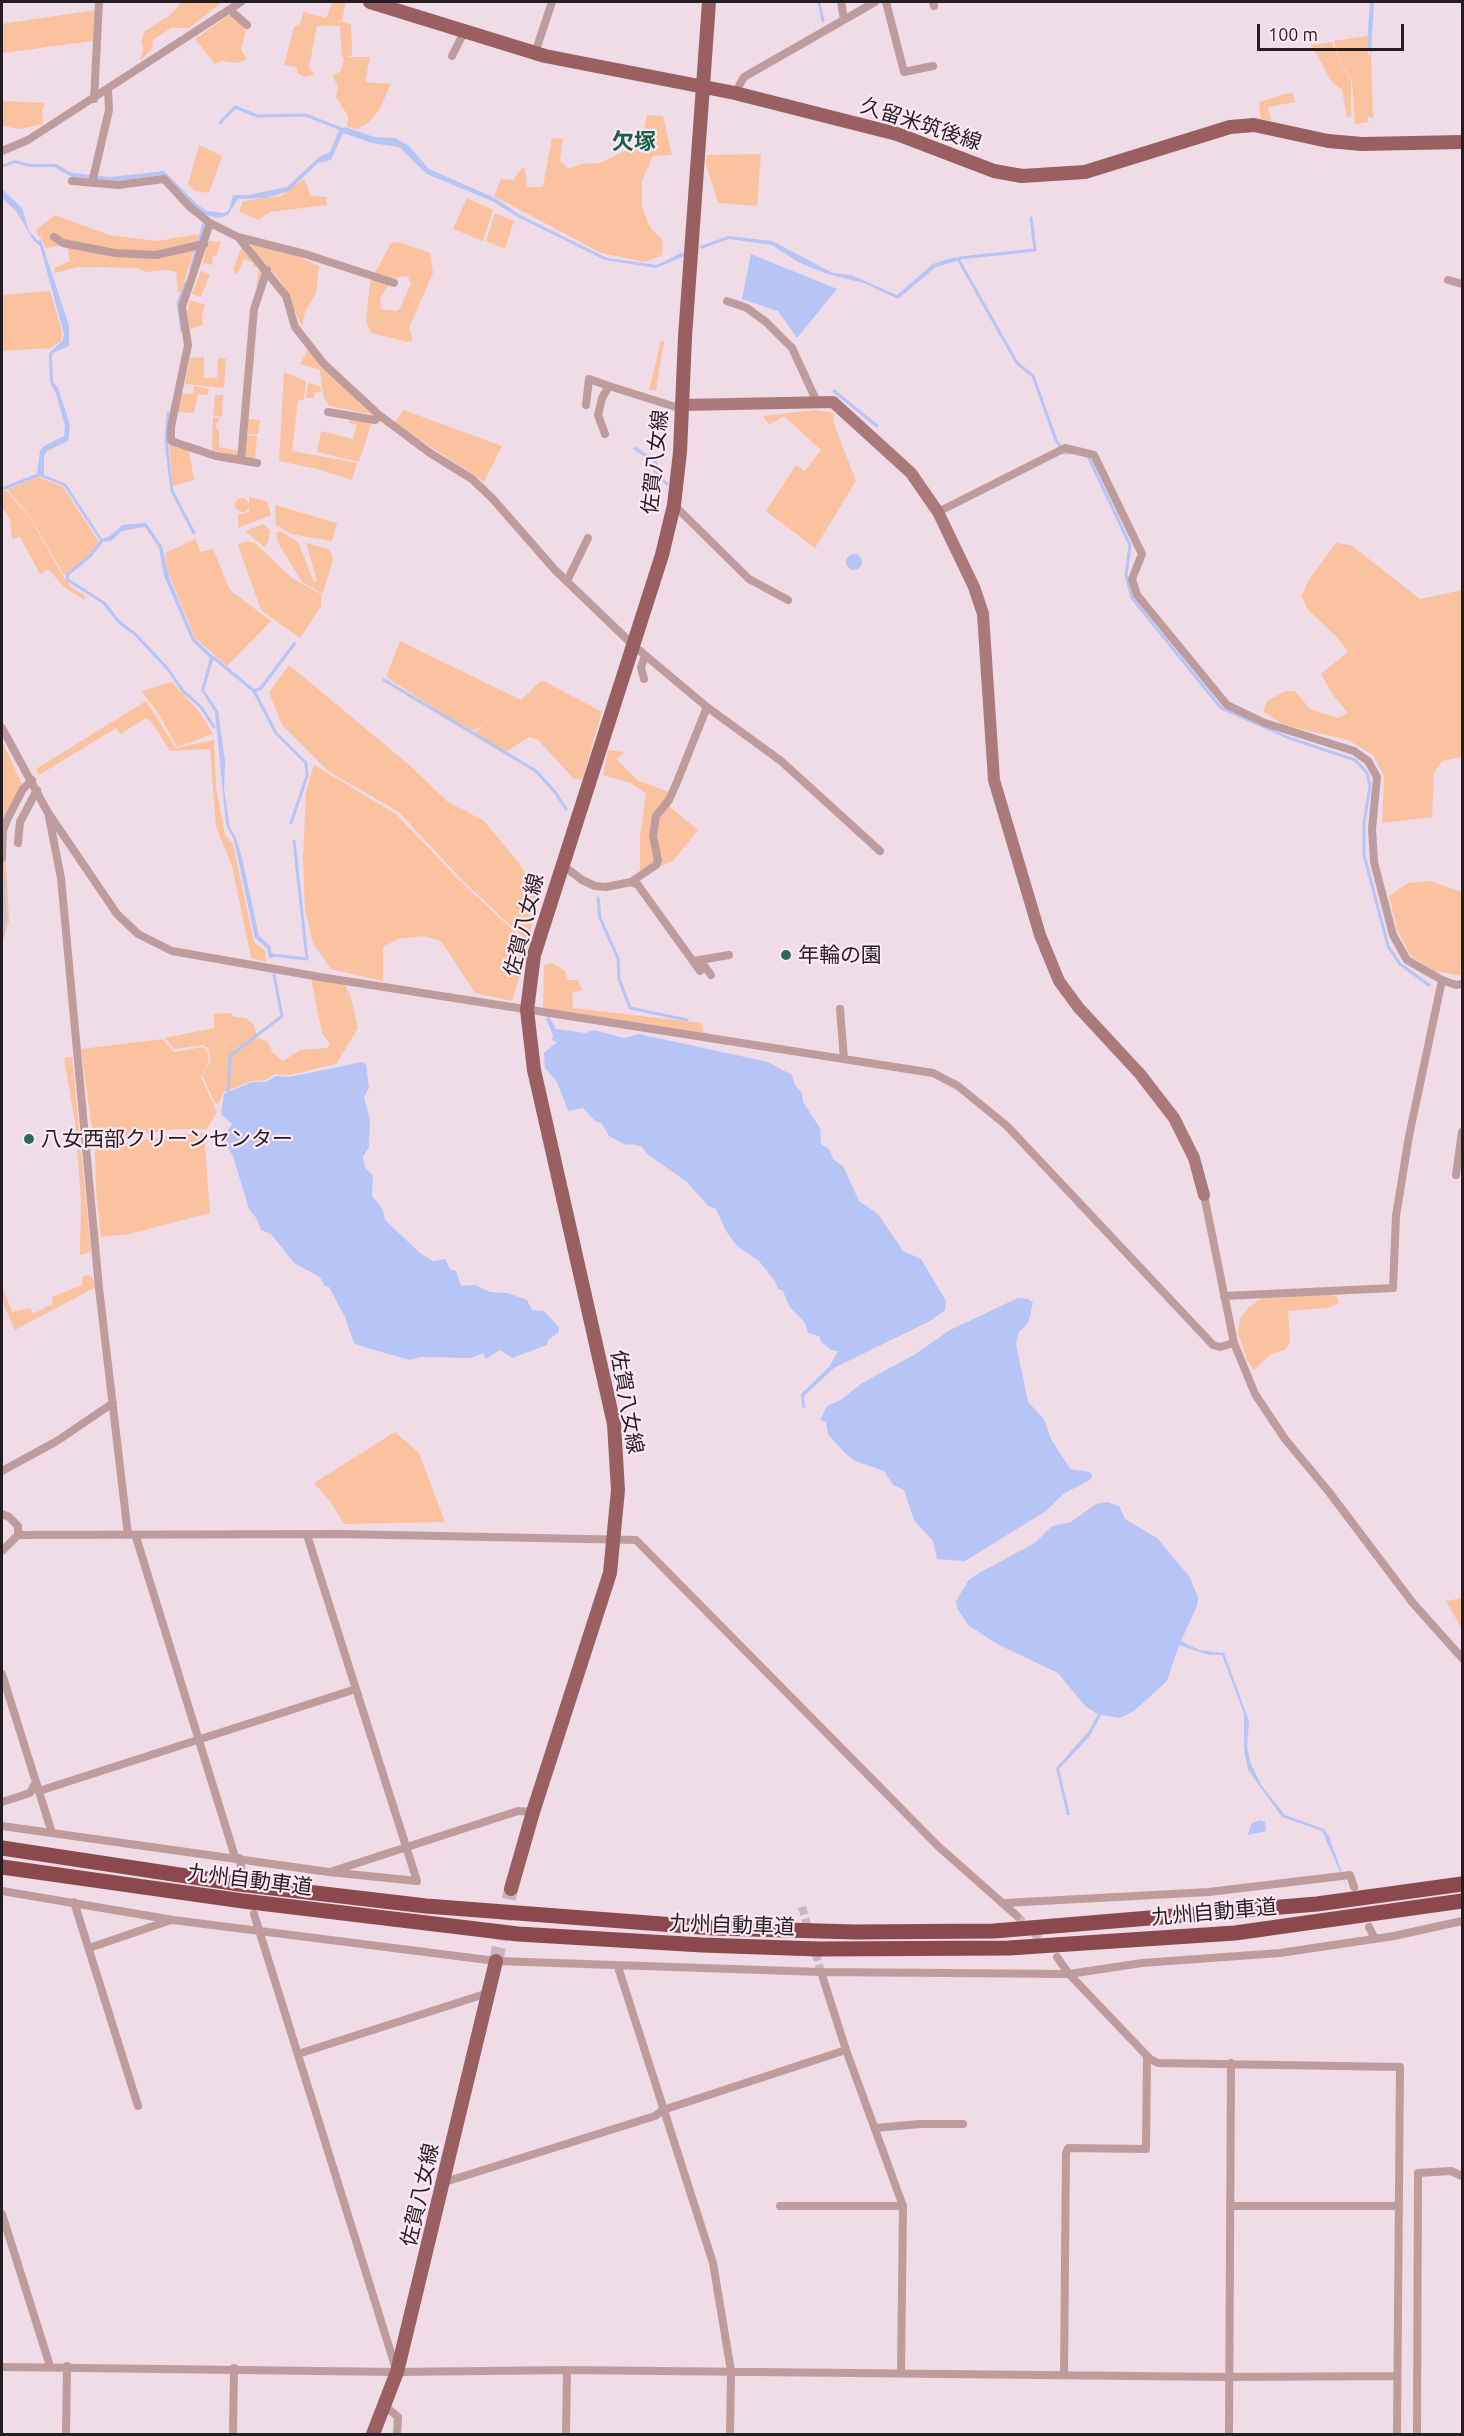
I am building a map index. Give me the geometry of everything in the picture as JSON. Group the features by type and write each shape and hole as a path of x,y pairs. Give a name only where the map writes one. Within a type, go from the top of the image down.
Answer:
{"highway":[{"name":"九州自動車道","path":"2,1848 239,1884 426,1906 714,1928 855,1932 994,1931 1317,1904 1462,1884"},
{"name":"九州自動車道","path":"2,1867 243,1901 518,1934 818,1949 1009,1948 1235,1933 1462,1902"}],"main road":[{"name":"久留米筑後線","path":"370,2 536,53 735,93 897,134 994,171 1022,176 1085,172 1230,127 1254,125 1328,141 1362,144 1462,142"},
{"name":"佐賀八女線","path":"511,1889 533,1812 610,1573 618,1490 614,1424 534,1070 527,1010 534,955 662,555 674,505 709,2"},
{"name":"佐賀八女線","path":"373,2434 397,2372 445,2181 496,1961"}],"street":[{"path":"94,99 99,2"},
{"path":"2,151 28,140 94,99 241,2"},
{"path":"536,53 552,2"},
{"path":"841,2 844,19"},
{"path":"735,93 744,76 875,2"},
{"path":"886,2 904,72 933,66"},
{"path":"230,10 247,25"},
{"path":"452,56 465,30"},
{"path":"92,183 109,110 108,89"},
{"path":"72,181 118,185 164,179 190,207 210,223 238,237 306,254 394,283"},
{"path":"210,223 182,307 188,345 171,427 171,441 216,456 257,463"},
{"path":"54,237 63,243 115,253 156,255 204,244"},
{"path":"238,237 286,296 295,327 324,364 379,414 428,452 472,479 567,581 633,645 707,706 781,761 880,850"},
{"path":"241,460 254,309 267,270"},
{"path":"1448,280 1462,284"},
{"path":"727,301 747,308 766,322 792,348 817,402"},
{"path":"586,405 589,379 682,407 833,402 911,473 938,512 974,588 983,614 994,780 1040,935 1059,981 1077,1007 1140,1074 1174,1118 1194,1158 1204,1195 1234,1343 1255,1394 1285,1439 1329,1492 1412,1602 1462,1658"},
{"path":"605,434 598,415 602,398 609,386"},
{"path":"328,412 375,420 379,414"},
{"path":"938,512 1065,448 1094,455 1142,554 1132,579 1137,595 1227,705 1265,723 1354,751 1368,761 1377,777 1372,829 1374,862 1393,935 1407,960 1442,980 1456,985 1462,984"},
{"path":"674,505 748,579 788,600"},
{"path":"567,581 588,538"},
{"path":"644,680 641,668 645,655"},
{"path":"569,870 582,880 606,887 631,882 656,866 658,860 653,836 656,816 673,791 707,706"},
{"path":"2,728 47,811 117,914 138,934 172,951 527,1010 933,1073 958,1086 1007,1126 1213,1345 1220,1347 1234,1343"},
{"path":"2,858 3,831 7,820 23,789 32,780"},
{"path":"18,843 20,822 37,789"},
{"path":"47,811 61,878 99,1288 132,1536 242,1871"},
{"path":"631,882 638,885 697,961 711,975"},
{"path":"697,961 729,955"},
{"path":"697,961 700,971"},
{"path":"1224,1296 1393,1288 1398,1204 1442,980"},
{"path":"840,1009 844,1059"},
{"path":"1456,1175 1462,1132"},
{"path":"2,1471 57,1441 113,1403"},
{"path":"2,1514 18,1526 18,1535 2,1551"},
{"path":"18,1535 307,1535 339,1530 636,1540 939,1846 1017,1916"},
{"path":"2,1826 329,1872 417,1881 307,1535"},
{"path":"2,1674 52,1833"},
{"path":"2,1802 30,1793 38,1786 356,1689"},
{"path":"329,1872 518,1811 533,1812"},
{"path":"1005,1904 1209,1892 1350,1875 1354,1887"},
{"path":"2,1891 173,1920 496,1961 618,1967 821,1972 1068,1974 1119,1966 1280,1953 1375,1939 1462,1921"},
{"path":"74,1902 138,2106"},
{"path":"254,1914 397,2372"},
{"path":"89,1948 173,1920"},
{"path":"1369,1927 1375,1939"},
{"path":"1057,1957 1068,1974 1147,2056 1158,2063 1231,2062 1400,2067 1397,2434"},
{"path":"618,1967 713,2263 731,2371 730,2434"},
{"path":"821,1972 846,2050 903,2206 901,2373"},
{"path":"298,2054 488,1993"},
{"path":"445,2181 655,2116 663,2110 846,2050"},
{"path":"1064,2374 1066,2153 1068,2148 1146,2149 1147,2056"},
{"path":"1229,2434 1231,2062"},
{"path":"875,2128 920,2124 963,2124"},
{"path":"1417,2434 1418,2174 1451,2170 1462,2175"},
{"path":"780,2206 903,2206"},
{"path":"1230,2206 1399,2206"},
{"path":"2,2214 50,2366"},
{"path":"2,2367 234,2368 397,2372 567,2370 1228,2377 1397,2376"},
{"path":"66,2434 68,2367"},
{"path":"233,2434 234,2368"},
{"path":"566,2434 567,2370"},
{"path":"384,2405 398,2417 397,2434"}],"shaded area":[{"path":"182,2 222,2 189,28 171,28 153,40 152,49 140,61 143,48 141,41 145,31 169,16"},
{"path":"333,2 346,2 342,21 326,18"},
{"path":"95,10 93,41 2,53 2,24"},
{"path":"303,12 351,24 352,55 347,57 370,57 365,82 391,84 379,110 369,122 358,129 347,127 348,116 336,97 338,86 332,76 341,71 344,57 342,57 340,26 317,26 309,67 314,75 305,77 298,74 296,67 284,65 294,27 300,24"},
{"path":"231,14 246,30 241,50 247,59 237,63 222,61 215,64 195,39"},
{"path":"1367,36 1368,54 1371,55 1373,118 1367,116 1369,122 1355,124 1352,81 1337,55 1334,41"},
{"path":"1332,42 1351,81 1351,117 1347,117 1342,90 1332,82 1311,45"},
{"path":"1292,92 1295,102 1268,107 1271,121 1261,119 1259,102"},
{"path":"2,101 45,103 42,111 43,124 20,129 2,126"},
{"path":"647,115 663,116 672,155 653,156 642,181 642,207 650,227 663,241 662,255 645,262 601,253 494,196 501,179 513,180 522,168 525,168 527,187 543,187 552,138 563,139 560,160 568,169 582,164 600,163 641,143"},
{"path":"199,145 222,156 209,193 195,191 188,184"},
{"path":"761,154 757,206 718,203 706,164 707,155"},
{"path":"304,179 311,196 326,197 327,205 270,212 258,220 239,212 243,201 281,196"},
{"path":"467,198 493,210 483,241 453,229"},
{"path":"495,213 514,221 505,249 486,241"},
{"path":"55,215 109,235 157,241 199,234 181,292 178,292 176,272 167,270 145,272 137,268 78,267 55,273 54,268 70,261 67,245 46,248 36,230"},
{"path":"208,241 221,242 216,256 213,256 212,265 203,263"},
{"path":"399,242 430,253 433,273 409,328 413,340 408,342 371,333 366,321 370,282 391,243","holes":["401,276 408,277 411,284 400,308 397,311 381,309 380,298 391,282"]},
{"path":"254,244 287,252 319,266 316,293 305,312 302,326 280,280 250,247"},
{"path":"242,246 259,266 262,274 256,289 259,268 253,266 254,263 244,259 237,275 233,270"},
{"path":"201,271 210,274 201,297 192,294"},
{"path":"50,291 62,331 61,341 51,348 2,351 2,295"},
{"path":"190,300 205,305 202,314 203,325 190,329 187,313"},
{"path":"661,341 664,341 656,391 649,389"},
{"path":"308,350 373,415 329,406 323,396 320,370 300,364"},
{"path":"204,357 204,378 217,378 218,358 226,359 224,388 185,384 190,358"},
{"path":"284,372 306,381 304,399 298,401 292,451 357,463 352,480 317,469 279,461"},
{"path":"308,383 320,386 321,392 315,392 314,398 306,398"},
{"path":"194,386 209,389 208,395 198,394 194,413 176,412 181,393 193,394"},
{"path":"215,395 223,395 222,417 213,415"},
{"path":"404,410 502,446 484,482 394,423"},
{"path":"815,410 834,413 833,421 856,481 815,548 766,511 796,465 805,471 821,450 784,416 769,425 763,416"},
{"path":"213,417 219,418 216,428 219,430 219,447 238,451 237,457 212,450"},
{"path":"349,418 372,422 359,462 317,452 321,431 353,439 357,425 349,423"},
{"path":"248,419 260,420 258,434 247,434"},
{"path":"246,435 257,436 255,459 245,458"},
{"path":"169,444 189,451 194,480 173,486"},
{"path":"38,477 63,487 99,542 90,556 64,575 31,518 7,489"},
{"path":"6,490 30,518 71,587 84,595 85,600 65,588 48,569 40,574 20,537 12,539 10,519 2,507 2,493"},
{"path":"249,497 267,501 271,515 238,528 238,515 249,512"},
{"path":"242,498 247,500 249,505 247,510 242,512 237,510 235,505 237,500"},
{"path":"275,505 337,523 332,541 291,534 276,525"},
{"path":"264,524 270,531 268,542 264,547 245,531"},
{"path":"280,531 298,542 314,582 317,581 306,543 329,549 333,559 323,594 302,582 278,543 276,533"},
{"path":"195,539 201,552 213,549 230,590 271,621 227,666 195,638 168,572 165,553"},
{"path":"247,541 255,543 292,578 321,594 321,606 300,638 261,610 238,545"},
{"path":"1336,543 1351,545 1420,599 1462,590 1462,757 1442,761 1434,773 1432,817 1382,823 1384,776 1373,755 1348,740 1284,725 1263,711 1267,701 1286,691 1295,691 1310,709 1337,718 1348,713 1333,695 1321,674 1348,652 1337,637 1308,610 1301,596 1310,578"},
{"path":"400,641 521,700 542,680 602,712 582,780 574,779 538,740 529,737 505,752 473,733 484,726 470,731 386,677"},
{"path":"289,665 407,763 448,802 484,821 519,863 540,897 527,941 461,879 399,812 328,771 282,725 269,692"},
{"path":"172,682 198,710 213,734 177,747 159,714 141,691"},
{"path":"146,701 176,748 214,740 216,787 225,835 233,844 254,942 265,951 266,962 251,958 232,866 216,827 210,749 170,751 151,721 146,718 120,734 116,728 39,775 36,769"},
{"path":"2,741 22,784 2,828"},
{"path":"608,750 624,752 617,759 637,780 669,792 670,807 698,830 674,860 652,871 640,871 640,837 646,794 631,783 603,775"},
{"path":"314,765 396,814 461,882 529,945 512,1001 475,993 441,941 423,936 398,939 383,947 383,981 331,969 313,943 305,909 303,858 306,791"},
{"path":"6,861 9,921 2,944 2,862"},
{"path":"1430,881 1462,892 1462,976 1434,971 1410,955 1397,929 1389,896 1408,883"},
{"path":"553,963 565,971 568,980 578,980 582,990 572,993 573,1008 702,1023 703,1031 709,1034 543,1009 544,965"},
{"path":"311,979 345,984 351,998 358,1028 336,1064 290,1075 275,1074 266,1080 251,1081 224,1092 218,1104 215,1103 202,1075 211,1060 208,1048 203,1045 174,1049 165,1038 214,1028 214,1014 230,1013 235,1017 246,1018 254,1025 258,1038 267,1041 273,1053 283,1061 300,1050 327,1048 330,1044 322,1033"},
{"path":"163,1039 174,1052 203,1047 207,1051 209,1060 201,1077 217,1112 207,1129 174,1129 94,1143 81,1049"},
{"path":"72,1057 91,1252 80,1255 81,1199 75,1122 64,1058"},
{"path":"204,1133 210,1213 129,1234 101,1237 96,1190 95,1152 98,1148 171,1135"},
{"path":"88,1275 93,1278 96,1287 15,1330 2,1301 2,1285 12,1312 30,1308 33,1314 53,1304 52,1297 82,1285 83,1276"},
{"path":"1327,1294 1337,1297 1339,1303 1327,1308 1288,1311 1290,1343 1285,1350 1271,1354 1254,1370 1247,1360 1238,1333 1240,1319 1248,1308 1262,1298"},
{"path":"395,1432 419,1453 445,1522 344,1524 330,1501 314,1483"},
{"path":"1462,1598 1462,1629 1446,1601"}],"water":[{"path":"1370,2 1374,2 1371,54 1367,45"},
{"path":"345,127 374,137 395,138 409,146 429,169 495,198 520,215 607,258 657,265 683,252 685,256 656,268 605,260 516,216 492,201 427,174 399,147 372,143 343,133 331,160 318,163 289,191 266,198 238,199 228,215 218,218 198,210 164,175 116,181 72,177 54,167 30,167 14,163 2,168 2,165 14,160 31,164 56,164 72,173 110,177 164,171 199,206 207,211 225,213 229,210 233,195 248,195 287,187 319,157 330,152 339,130"},
{"path":"2,189 22,208 29,231 38,241 41,240 69,326 69,346 53,353 52,357 53,382 58,388 70,425 68,441 47,451 44,456 44,475 66,484 102,539 110,536 122,525 146,523 162,546 169,577 194,638 214,657 204,690 218,711 225,761 224,789 230,828 236,838 242,858 259,936 270,946 273,958 269,958 267,948 255,938 234,840 226,824 215,712 201,690 210,658 192,641 164,576 159,548 145,527 122,531 111,541 101,542 64,486 39,476 37,473 40,451 44,446 64,436 65,426 56,394 50,382 49,353 63,340 64,334 40,246 34,241 16,211 2,198"},
{"path":"728,236 772,241 833,273 851,275 897,295 933,264 957,257 960,260 936,267 898,299 864,283 827,274 798,262 772,245 729,239 701,249 700,246"},
{"path":"751,254 837,289 797,338 778,311 742,299"},
{"path":"854,554 860,556 862,562 860,568 854,570 848,568 846,562 848,556"},
{"path":"549,1016 556,1029 585,1033 594,1030 624,1038 639,1034 768,1062 792,1075 795,1085 802,1093 803,1102 820,1128 821,1144 830,1150 833,1159 843,1166 859,1201 878,1214 903,1251 921,1259 946,1301 945,1310 930,1321 834,1368 804,1396 805,1408 802,1407 801,1394 829,1367 838,1351 831,1350 821,1342 819,1336 808,1333 805,1323 789,1306 783,1291 778,1289 775,1281 759,1261 737,1246 726,1231 716,1209 708,1206 687,1182 647,1154 642,1147 626,1145 609,1136 602,1124 594,1120 583,1108 568,1111 557,1082 545,1068 544,1053 557,1042 552,1040 553,1035 546,1019"},
{"path":"362,1062 366,1064 369,1088 364,1097 370,1120 369,1147 363,1157 365,1167 373,1176 372,1196 383,1210 385,1220 420,1253 433,1261 445,1259 450,1269 456,1271 461,1286 475,1285 490,1292 507,1293 527,1300 532,1310 544,1311 559,1327 559,1332 548,1340 547,1345 512,1358 500,1350 486,1359 483,1353 472,1358 421,1357 410,1360 354,1343 345,1317 329,1287 325,1286 320,1277 294,1263 271,1234 261,1230 257,1219 249,1209 233,1156 227,1146 225,1135 232,1124 221,1114 224,1094 252,1082 266,1082 276,1076 289,1077"},
{"path":"1018,1298 1028,1299 1033,1303 1028,1323 1019,1332 1016,1344 1028,1402 1044,1419 1051,1439 1070,1469 1090,1472 1092,1476 1090,1480 1063,1494 1046,1511 965,1561 937,1559 933,1541 914,1520 904,1490 893,1485 884,1471 855,1461 844,1452 828,1434 826,1422 820,1420 827,1406 841,1400 862,1383 914,1355 950,1330"},
{"path":"1107,1502 1119,1506 1125,1519 1157,1538 1189,1576 1198,1597 1197,1606 1181,1641 1199,1650 1224,1653 1249,1721 1247,1747 1251,1764 1261,1785 1285,1815 1324,1829 1329,1836 1348,1890 1322,1831 1282,1817 1248,1770 1244,1750 1244,1713 1222,1655 1209,1655 1179,1645 1167,1681 1134,1711 1119,1718 1101,1715 1089,1737 1059,1769 1070,1815 1067,1815 1056,1768 1089,1731 1098,1714 1086,1707 1058,1673 997,1644 968,1625 957,1608 956,1601 968,1581 977,1574 1035,1543 1052,1526 1071,1522 1096,1504"},
{"path":"1259,1820 1265,1822 1266,1831 1248,1835 1251,1824"}],"waterway":[{"path":"819,2 823,21"},
{"path":"220,123 235,107 257,116 306,115 343,130"},
{"path":"960,258 1035,250 1031,218"},
{"path":"191,268 205,220"},
{"path":"958,259 1017,363 1033,376 1056,440 1064,453 1070,453"},
{"path":"182,331 178,303 186,283"},
{"path":"834,391 877,426"},
{"path":"168,413 166,441 172,491 194,533"},
{"path":"635,448 656,463 655,472 667,484"},
{"path":"1088,456 1130,545 1126,575 1132,598 1221,708 1289,738 1355,760 1367,773 1370,786 1364,823 1364,855 1388,946 1400,964 1429,985"},
{"path":"2,489 38,475"},
{"path":"101,542 90,556 67,575 68,580 104,603 120,623 134,633 167,668 183,691 201,707 214,727"},
{"path":"254,691 261,688 295,643"},
{"path":"214,658 254,691 276,733 306,763 307,776 291,823"},
{"path":"384,680 536,771 555,792 566,809"},
{"path":"272,955 307,959 294,841"},
{"path":"2,861 5,918 2,936"},
{"path":"598,898 600,918 618,958 619,979 630,1008 687,1020"},
{"path":"228,1092 230,1056 282,1016 274,975"}],"tunnel":[{"path":"496,1961 511,1889"},
{"path":"802,1907 821,1972"},
{"path":"1017,1916 1046,1946"}],"place":[{"name":"年輪の園","path":"786,955"},
{"name":"八女西部クリーンセンター","path":"29,1139"}],"district":[{"name":"欠塚","path":"634,142"}]}
